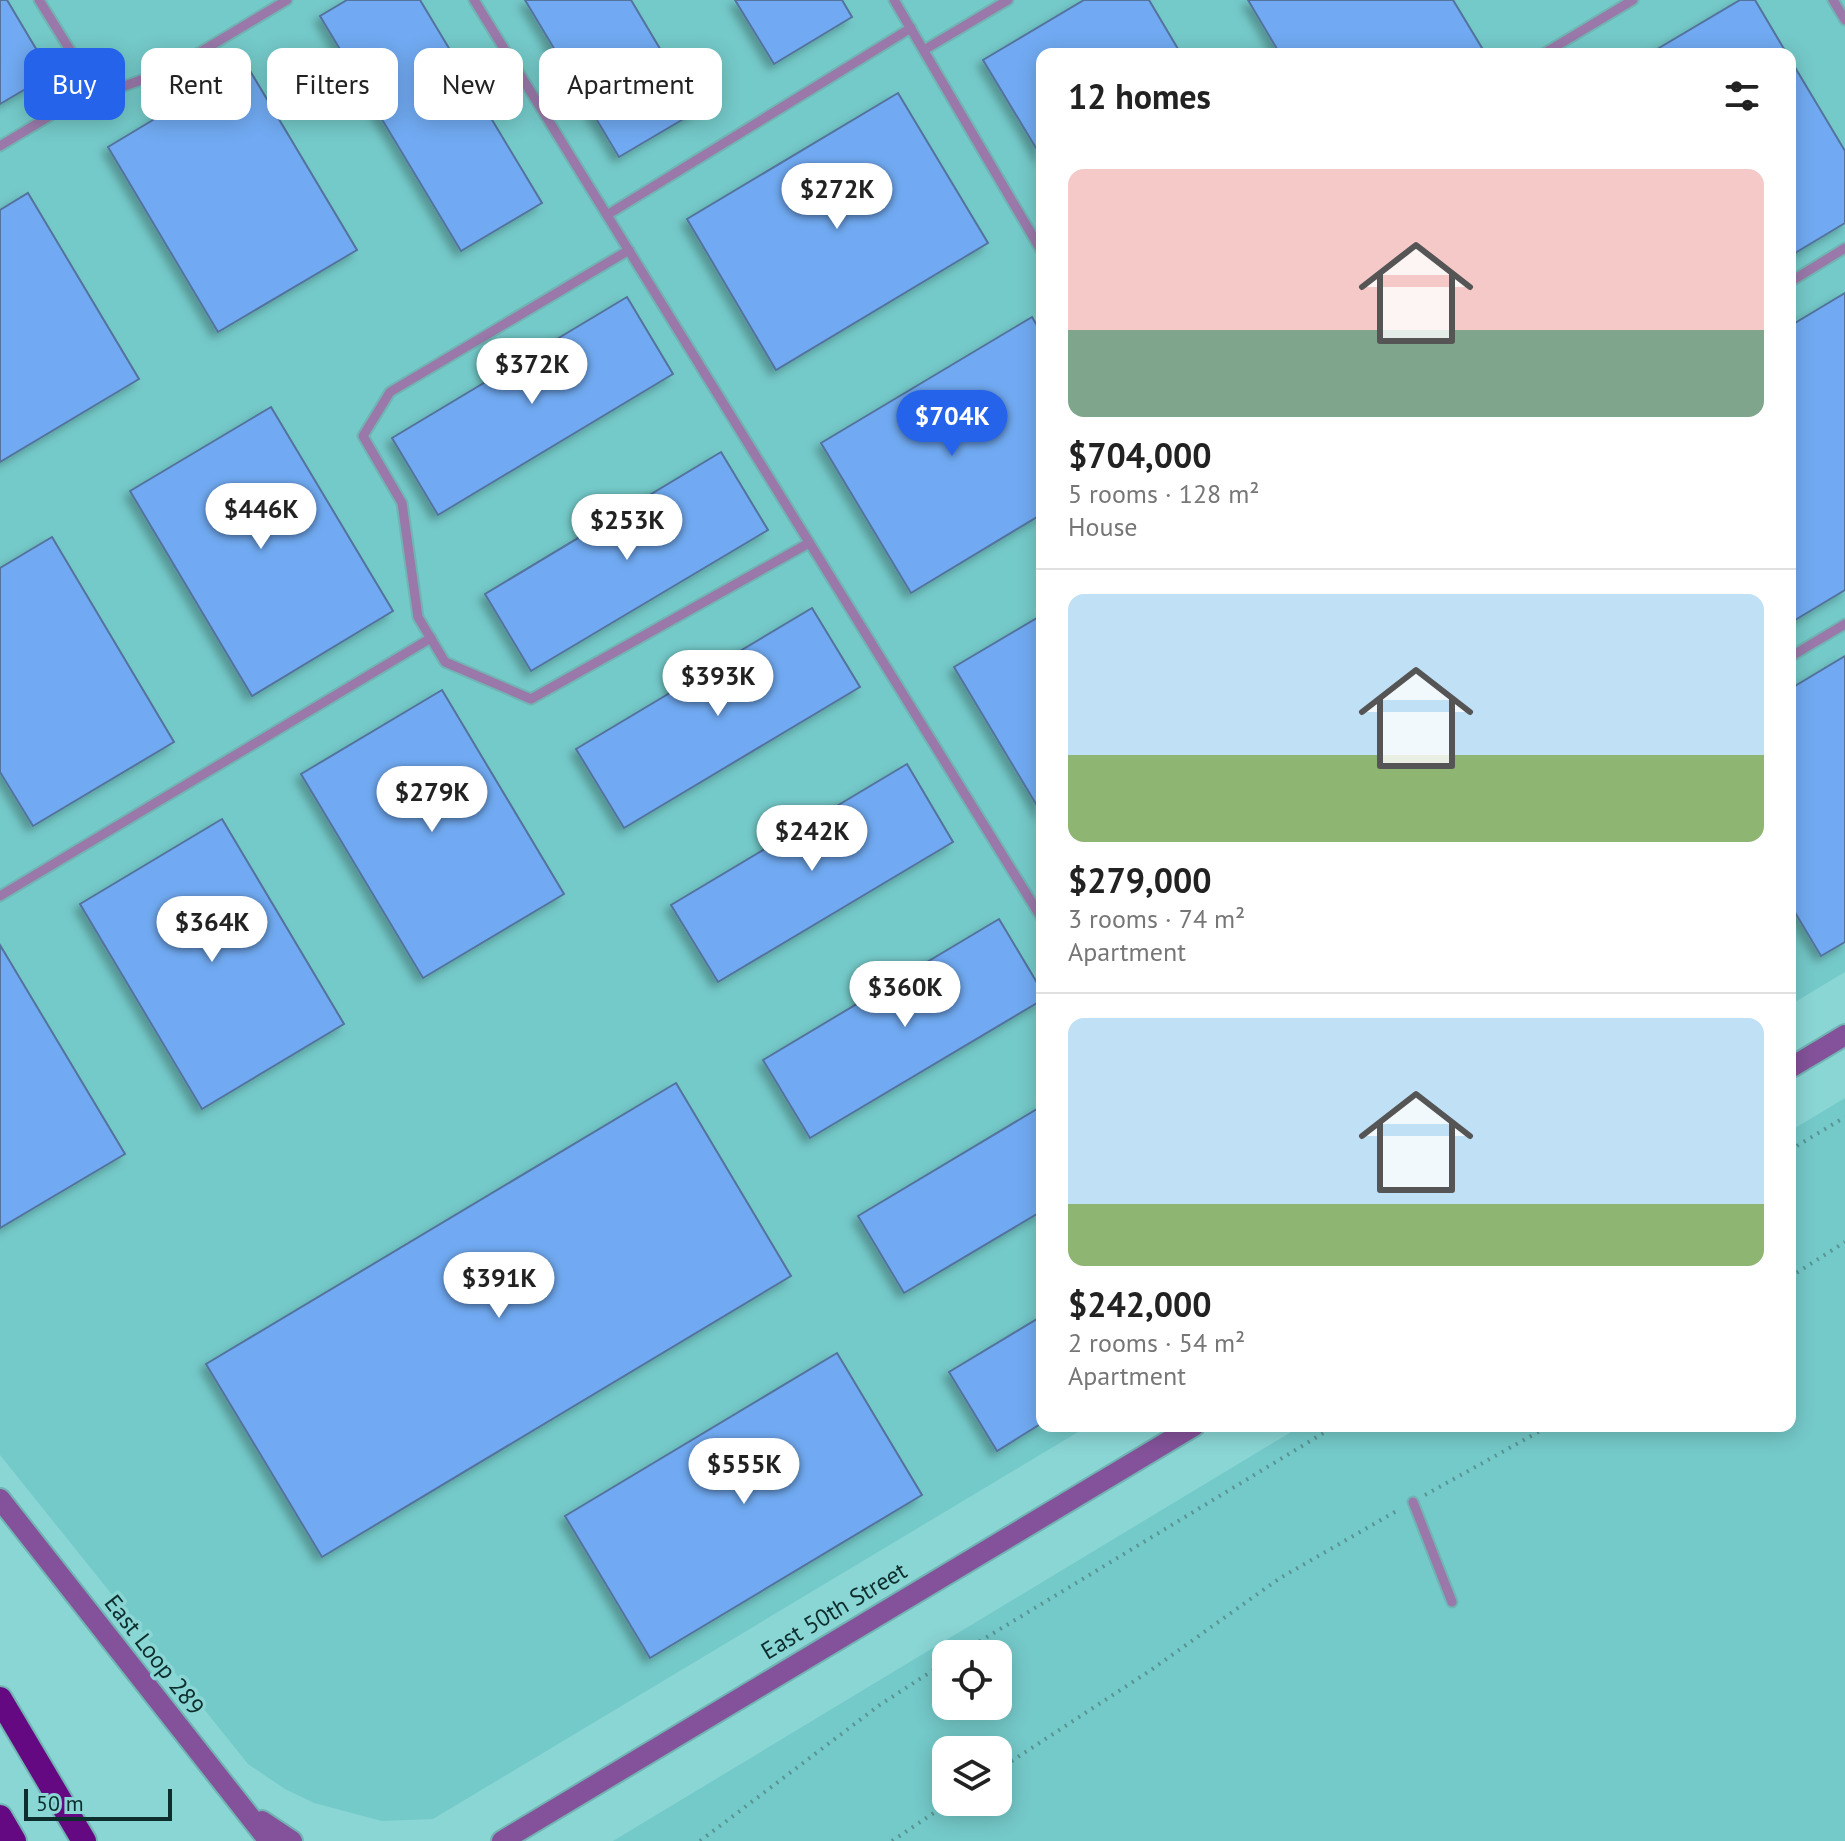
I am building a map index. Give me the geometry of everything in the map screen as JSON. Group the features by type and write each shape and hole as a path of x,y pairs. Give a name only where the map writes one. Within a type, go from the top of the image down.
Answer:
{"highway":[{"path":"0,1699 84,1841"},
{"path":"0,1817 14,1841"}],"main road":[{"path":"1796,1064 1845,1035"},
{"name":"East 50th Street","path":"502,1841 1184,1432"},
{"name":"East Loop 289","path":"0,1499 269,1841"},
{"path":"234,1799 281,1836 292,1841"}],"lane":[{"path":"39,0 69,48"},
{"path":"125,86 172,69 287,0"},
{"path":"474,0 1036,909"},
{"path":"894,0 1036,242"},
{"path":"924,50 1008,0"},
{"path":"1553,48 1633,0"},
{"path":"1833,0 1843,14"},
{"path":"607,215 911,28"},
{"path":"0,146 43,120"},
{"path":"1796,278 1845,248"},
{"path":"629,250 390,392 363,436 402,503 418,617 445,662 531,699 809,543"},
{"path":"1796,653 1845,624"},
{"path":"0,896 431,638"},
{"path":"1413,1502 1452,1602"}],"path":[{"path":"1796,1146 1845,1117"},
{"path":"1796,1273 1845,1242"},
{"path":"982,1640 1325,1432"},
{"path":"1012,1761 1162,1662 1280,1578 1538,1432"},
{"path":"700,1841 881,1704 932,1671"},
{"path":"892,1841 932,1814"}],"shaded area":[{"path":"0,0 1845,0 1845,972 1796,1001 1796,48 1036,48 1036,1432 1078,1432 433,1819 382,1821 314,1803 285,1789 248,1764 0,1455"},
{"path":"1845,1098 1845,1841 613,1841 932,1649 932,1720 1012,1720 1012,1640 946,1640 1291,1432 1796,1432 1796,1127"}],"building":[{"path":"0,0 7,0 36,48 24,48 24,90 0,104"},
{"path":"347,0 420,0 449,48 414,48 414,120 492,120 542,203 461,251 382,120 398,120 398,48 339,48 320,16"},
{"path":"525,0 631,0 660,48 554,48"},
{"path":"735,0 842,0 852,17 774,64"},
{"path":"1084,0 1149,0 1177,48 1036,48 1036,148 983,60"},
{"path":"1248,0 1453,0 1482,48 1276,48"},
{"path":"1740,0 1755,0 1783,48 1659,48"},
{"path":"1796,69 1845,151 1845,223 1796,252"},
{"path":"251,72 267,99 267,120 279,120 357,250 218,332 108,147 153,120 251,120"},
{"path":"898,93 988,243 776,370 687,219"},
{"path":"597,120 682,120 619,157"},
{"path":"28,193 139,379 0,462 0,210"},
{"path":"1845,293 1845,590 1796,619 1796,322"},
{"path":"627,297 673,374 438,515 392,438"},
{"path":"1032,317 1036,324 1036,518 911,593 821,443"},
{"path":"271,407 393,611 252,696 130,491"},
{"path":"721,452 768,530 531,671 485,594"},
{"path":"52,537 174,742 33,826 0,772 0,568"},
{"path":"812,608 860,687 624,828 576,749"},
{"path":"1036,619 1036,804 954,667"},
{"path":"1845,656 1845,942 1821,956 1796,914 1796,685"},
{"path":"442,690 564,894 423,978 301,774"},
{"path":"907,764 953,842 718,982 671,905"},
{"path":"222,819 344,1024 202,1109 80,904"},
{"path":"999,919 1036,981 1036,1004 810,1138 763,1060"},
{"path":"0,945 125,1154 0,1228"},
{"path":"676,1083 791,1276 322,1557 206,1364"},
{"path":"1036,1110 1036,1215 904,1293 858,1216"},
{"path":"1036,1320 1036,1427 997,1451 949,1372"},
{"path":"837,1353 922,1495 650,1658 565,1516"}]}
